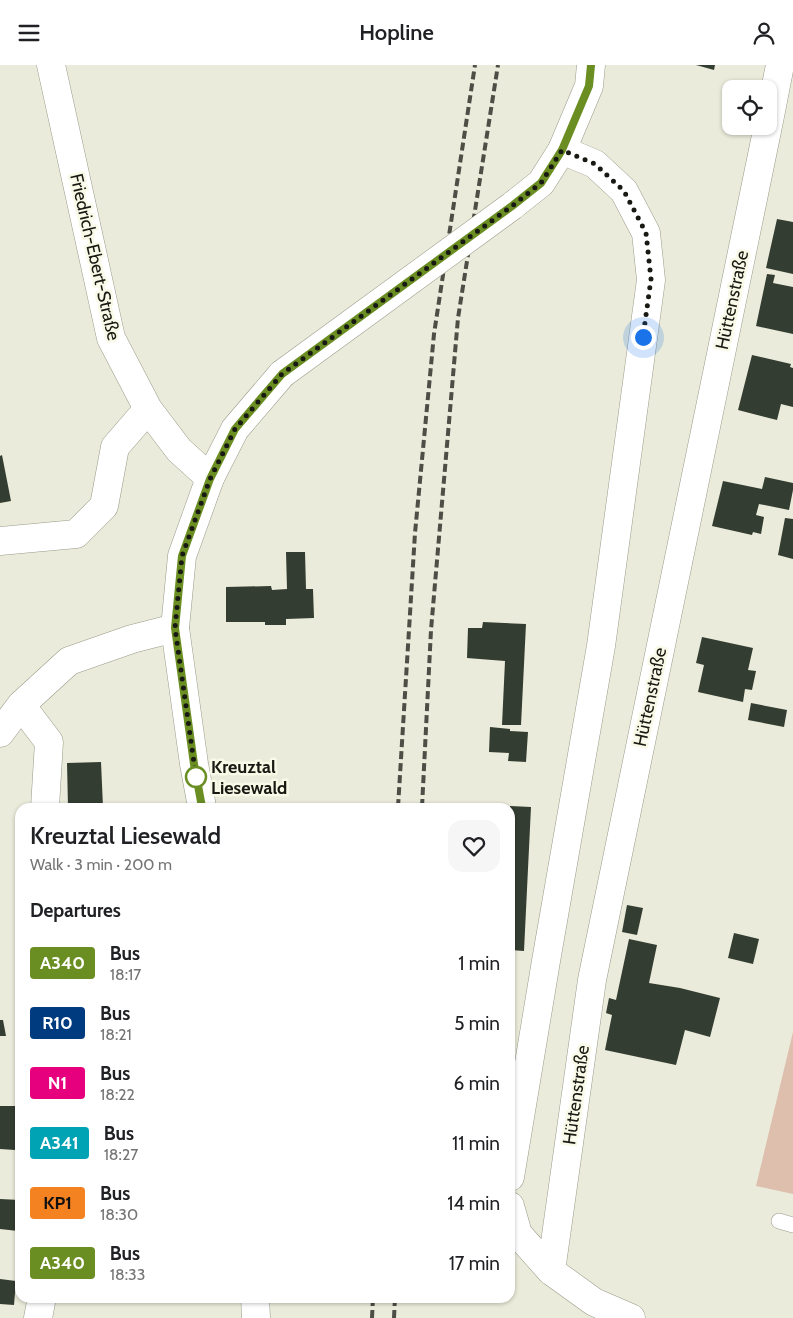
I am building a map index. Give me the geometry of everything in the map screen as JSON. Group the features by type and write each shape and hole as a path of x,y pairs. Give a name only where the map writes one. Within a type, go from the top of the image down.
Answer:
{"street":[{"name":"Friedrich-Ebert-Straße","path":"51,65 111,339 148,409 179,450 210,479"},
{"path":"201,803 175,628 182,556 210,479 235,429 282,374 541,183 562,150 589,86 591,65"},
{"path":"777,80 780,65"},
{"name":"Hüttenstraße","path":"551,1271 592,980 766,135"},
{"path":"515,1147 601,646 651,279 646,233 624,191 595,164 562,150"},
{"path":"0,541 76,534 104,506 115,447 148,409"},
{"path":"0,733 22,705 69,661 132,639 175,628"},
{"path":"22,705 49,742 45,803"},
{"path":"515,1224 518,1234 551,1271 596,1310 631,1318"},
{"path":"38,1318 41,1303"},
{"path":"255,1303 256,1318"}],"shaded area":[{"path":"793,1032 793,1194 756,1186"}],"building":[{"path":"696,65 715,65 714,70"},
{"path":"777,219 793,222 793,274 766,268"},
{"path":"767,274 775,275 773,283 793,287 793,334 756,326"},
{"path":"752,355 791,364 790,367 793,368 793,407 781,404 777,420 738,410"},
{"path":"2,455 11,501 0,503 0,456"},
{"path":"765,477 793,483 789,510 759,504 756,515 764,517 761,534 753,532 752,535 712,526 723,481 762,489"},
{"path":"785,518 793,519 793,559 778,555"},
{"path":"286,552 305,552 306,589 313,589 314,618 286,619 286,625 265,625 265,622 226,622 226,587 271,586 272,590 287,589"},
{"path":"483,622 526,624 521,725 502,725 505,661 467,658 468,628 482,628"},
{"path":"702,637 753,648 748,670 756,671 752,690 745,689 743,702 698,692 704,665 696,663"},
{"path":"751,703 787,710 784,727 748,720"},
{"path":"490,727 528,732 526,762 508,761 509,753 489,752"},
{"path":"101,762 103,803 68,803 67,763"},
{"path":"515,806 531,807 524,951 515,950"},
{"path":"627,905 643,908 637,935 622,932"},
{"path":"734,933 759,939 753,964 728,958"},
{"path":"629,939 657,945 649,983 680,988 720,998 710,1037 685,1030 676,1065 605,1050 612,1015 606,1013 609,998 616,1000"},
{"path":"0,1020 3,1020 6,1036 0,1036"},
{"path":"0,1106 15,1106 15,1150 0,1149"},
{"path":"0,1199 15,1200 15,1231 0,1229"},
{"path":"0,1279 15,1281 14,1305 0,1304"}],"railway":[{"path":"398,803 415,533 434,334 475,65"},
{"path":"422,803 431,630 458,318 498,65"},
{"path":"372,1318 373,1303"},
{"path":"394,1318 395,1303"}],"bus line":[{"name":"A340","path":"201,803 175,628 182,556 210,479 235,429 282,374 541,183 562,150 589,86 591,65"}],"place":[{"name":"Kreuztal Liesewald","path":"196,777"}],"route":[{"path":"196,777 175,628 182,556 210,479 235,429 282,374 541,183 562,150 595,164 624,191 646,233 651,279 643,337"}]}
